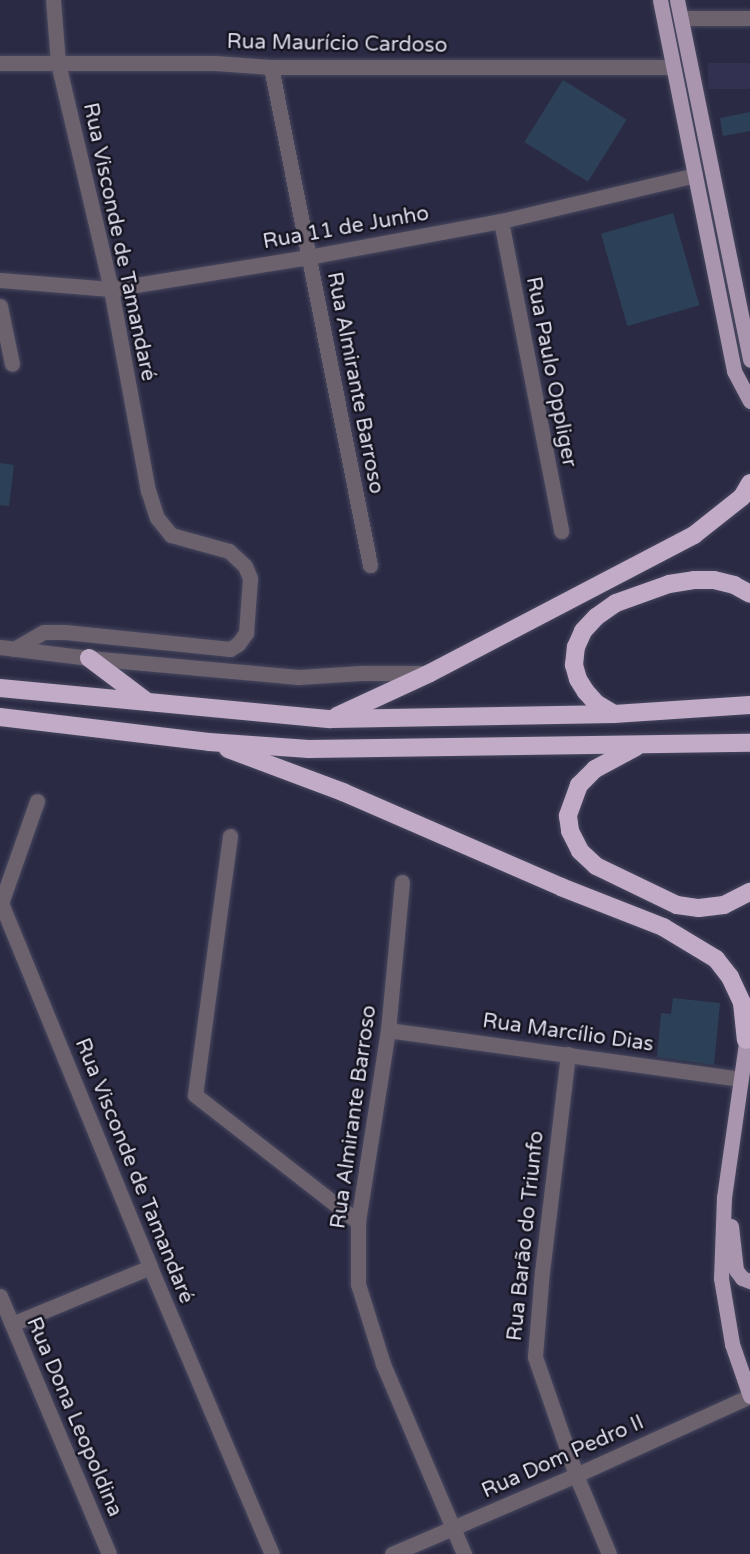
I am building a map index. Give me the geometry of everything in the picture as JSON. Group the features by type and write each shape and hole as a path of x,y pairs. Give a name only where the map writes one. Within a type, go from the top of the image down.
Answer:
{"highway":[{"path":"331,719 430,673 694,535 742,497 750,483"},
{"path":"614,714 596,703 586,692 578,680 574,665 576,647 584,631 596,617 616,603 669,584 694,580 714,580 734,585 750,594"},
{"path":"89,658 148,702"},
{"path":"0,688 331,719 614,714 750,705"},
{"path":"0,717 209,742 309,749 747,743"},
{"path":"209,742 343,792 561,887 663,927 716,959 730,977 742,1003 746,1040"},
{"path":"645,743 603,764 579,785 568,816 570,831 580,851 596,866 677,905 699,908 724,905 750,892"}],"main road":[{"path":"660,0 734,371 750,401"},
{"path":"678,0 750,360"},
{"path":"750,1020 746,1040 746,1079 724,1197 721,1278 732,1344 750,1396"},
{"path":"724,1197 736,1270 742,1278 750,1281"}],"street":[{"name":"Rua Visconde de Tamandaré","path":"7,648 44,632 65,632 230,649 238,645 246,633 250,578 245,566 229,551 171,535 157,518 148,491 111,289 58,63 52,0"},
{"path":"681,18 750,18"},
{"name":"Rua Maurício Cardoso","path":"0,63 215,63 271,68 673,67"},
{"name":"Rua Almirante Barroso","path":"271,68 370,565"},
{"name":"Rua 11 de Junho","path":"0,280 111,289 308,257 501,221 695,175"},
{"name":"Rua Paulo Oppliger","path":"501,221 561,531"},
{"path":"0,306 12,364"},
{"path":"7,648 89,658 298,676 430,673"},
{"name":"Rua Visconde de Tamandaré","path":"37,801 1,903 150,1267 272,1554"},
{"path":"230,836 195,1095 358,1222"},
{"name":"Rua Almirante Barroso","path":"402,882 388,1030 358,1222 358,1284 383,1364 464,1554"},
{"name":"Rua Marcílio Dias","path":"388,1030 746,1079"},
{"name":"Rua Barão do Triunfo","path":"568,1054 542,1271 535,1357 576,1475 609,1554"},
{"path":"12,1324 150,1267"},
{"name":"Rua Dona Leopoldina","path":"0,1296 110,1554"},
{"name":"Rua Dom Pedro II","path":"392,1554 576,1475 750,1396"}],"shaded area":[{"path":"708,63 750,63 750,89 708,89"}],"building":[{"path":"563,80 627,120 588,182 524,142"},
{"path":"750,112 750,131 723,136 720,118"},
{"path":"673,213 699,305 627,326 601,234"},
{"path":"0,463 14,465 9,506 0,505"},
{"path":"673,998 720,1003 714,1065 657,1057 661,1013 671,1014"}]}
